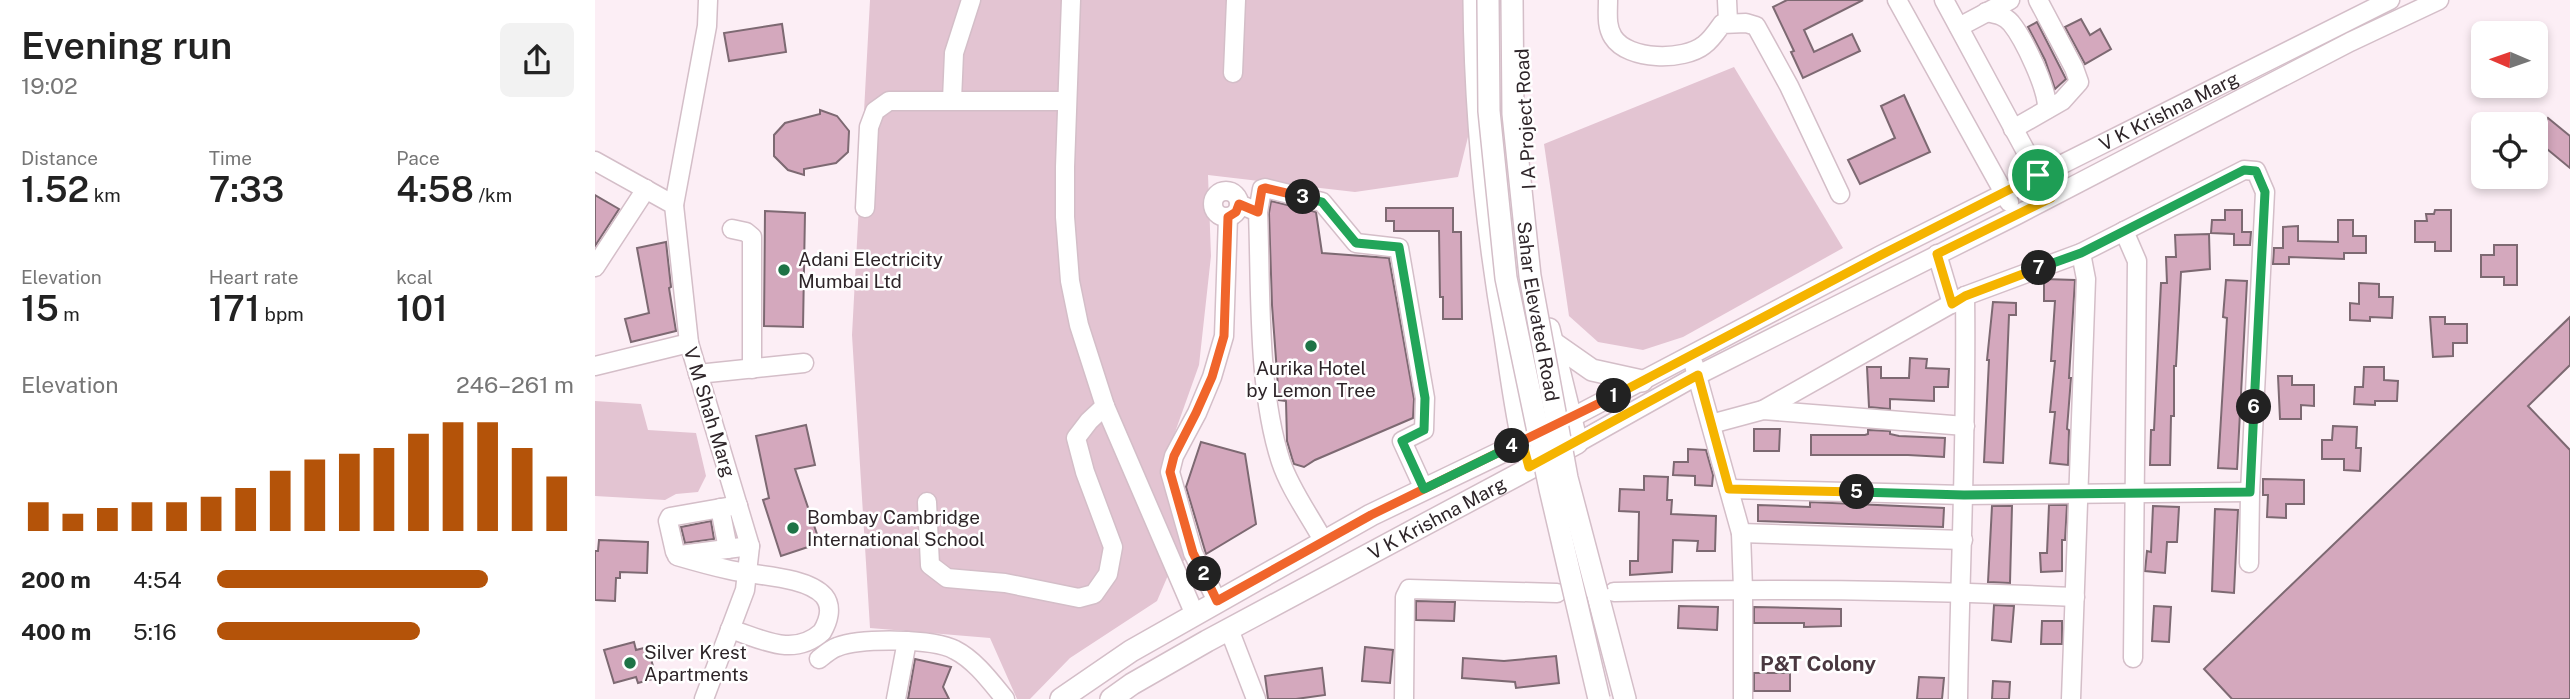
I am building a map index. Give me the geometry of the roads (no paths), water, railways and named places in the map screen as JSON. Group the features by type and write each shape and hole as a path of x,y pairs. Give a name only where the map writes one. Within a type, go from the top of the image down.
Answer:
{"main road":[{"path":"1474,0 1482,169 1496,286 1522,441 1529,467"},
{"name":"Sahar Elevated Road","path":"1488,0 1489,111 1506,278 1550,489 1599,699"},
{"name":"Sahar Elevated Road","path":"1512,0 1513,114 1530,276 1567,478 1625,699"},
{"name":"I A Project Road","path":"1521,0 1521,114 1530,218 1552,342 1577,443"},
{"path":"1552,342 1592,370 1642,381"},
{"path":"1490,457 1508,424 1513,390"},
{"name":"V K Krishna Marg","path":"1061,699 1127,653 1324,542 1424,489 1571,418"},
{"name":"V K Krishna Marg","path":"1111,699 1230,629 1577,443"},
{"path":"1127,653 1141,679"}],"street":[{"name":"V M Shah Marg","path":"704,699 745,590 750,546 729,507 689,342 674,205 707,26 708,0"},
{"path":"951,100 954,53 971,0"},
{"path":"1071,0 1066,101 1065,216 1070,281 1079,325 1105,406 1195,615"},
{"path":"1233,73 1236,0"},
{"path":"1608,0 1608,26 1613,38 1633,53 1650,56 1686,52 1704,46 1722,24 1746,23 1755,26 1789,86 1840,194"},
{"path":"1727,0 1728,22"},
{"path":"1897,0 2017,215"},
{"path":"1944,0 2051,198"},
{"path":"1959,27 2010,0"},
{"path":"2013,129 2062,101 2079,82 2038,0"},
{"name":"V K Krishna Marg","path":"1571,418 1881,255 2390,0"},
{"name":"V K Krishna Marg","path":"1577,443 1698,375 2439,0"},
{"path":"1984,13 2001,15 2011,22 2036,69 2047,100 2047,109"},
{"path":"2329,29 2340,48"},
{"path":"865,208 869,127 876,110 889,101 1066,101"},
{"path":"595,161 674,205"},
{"path":"1711,424 1763,410 1959,300 2081,253 2244,170 2256,171 2265,192 2249,563"},
{"path":"595,267 646,189"},
{"path":"1324,542 1282,465 1275,440 1266,385 1258,212 1262,189 1322,202 1356,243 1399,247 1425,398 1424,430 1402,441 1424,489"},
{"path":"1217,601 1193,553 1170,472 1174,456 1212,377 1224,336 1234,211 1258,212"},
{"path":"732,229 746,232 753,237 752,369"},
{"path":"2124,231 2137,261 2133,658"},
{"path":"2071,699 2086,279 2081,253"},
{"path":"1937,254 1959,300 1965,426 1958,699"},
{"path":"595,366 689,342"},
{"path":"1691,356 1741,533 1743,699"},
{"path":"698,374 804,363"},
{"path":"927,502 930,565 947,578 1005,583 1079,598 1094,594 1108,574 1113,547 1085,472 1076,438 1105,406"},
{"path":"1763,410 1965,426"},
{"path":"1729,489 1964,495 2250,492"},
{"path":"728,549 729,507 670,517 668,521 675,552 680,555 728,549 750,546"},
{"path":"1741,533 1963,540"},
{"path":"677,556 813,588 825,597 828,603 826,626 819,636 797,646 787,646 730,629"},
{"path":"1404,699 1405,597 1409,589 1556,593"},
{"path":"1614,592 1743,589 1959,592 2075,597"},
{"path":"1230,629 1256,699"},
{"path":"819,659 837,647 882,641 922,641 955,649 977,667 1005,699"},
{"path":"896,699 907,641"}],"place":[{"name":"Adani Electricity Mumbai Ltd","path":"784,270"},
{"name":"Aurika Hotel by Lemon Tree","path":"1311,346"},
{"name":"Bombay Cambridge International School","path":"793,528"},
{"name":"Silver Krest Apartments","path":"630,663"}],"district":[{"name":"P&T Colony","path":"1818,663"}]}
